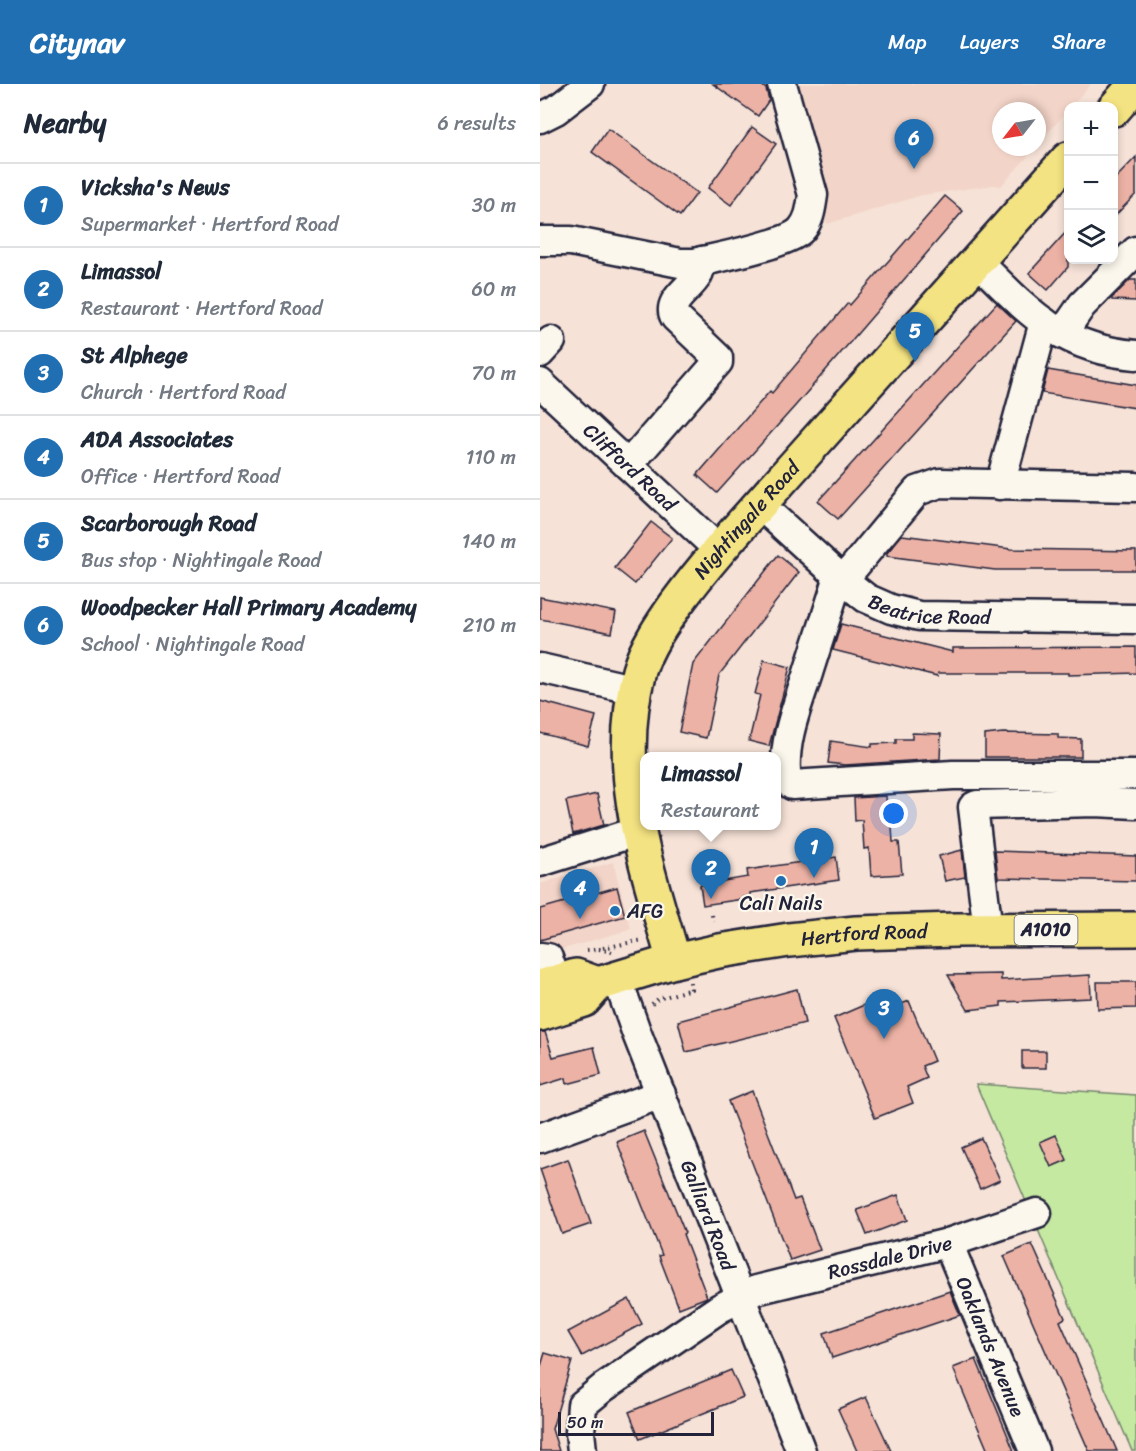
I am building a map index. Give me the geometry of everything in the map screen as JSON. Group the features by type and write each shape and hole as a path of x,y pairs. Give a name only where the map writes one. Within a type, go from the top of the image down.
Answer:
{"main road":[{"path":"1118,104 1136,84"},
{"name":"Nightingale Road","path":"682,970 656,902 631,790 628,755 629,723 639,670 649,646 665,620 719,550 1064,163"},
{"name":"Hertford Road","path":"545,975 576,976 607,981 682,970 743,947 856,933 1136,929"},
{"name":"Hertford Road","path":"540,1014 584,1000 607,981"}],"street":[{"path":"540,118 571,100 590,84"},
{"path":"540,241 572,241 680,263 702,261 791,236 800,231 810,212 813,195 782,84"},
{"path":"1000,485 1053,328 1082,305 1136,251"},
{"path":"628,465 718,362 718,357 672,312 673,305 698,275 702,261"},
{"path":"977,261 1022,305 1053,328 1077,342 1098,350 1136,355"},
{"name":"Clifford Road","path":"540,383 719,550"},
{"path":"1136,487 940,483 917,491 841,578 798,705 788,743 785,771 787,781 792,785 953,775 1136,775"},
{"name":"Beatrice Road","path":"760,505 866,598 891,609 919,616 1136,618"},
{"path":"540,668 636,690"},
{"path":"988,930 973,807 988,804 1095,802 1136,804"},
{"path":"540,862 639,831"},
{"name":"Galliard Road","path":"607,981 639,1038 801,1451"},
{"path":"540,1138 661,1094"},
{"name":"Rossdale Drive","path":"582,1451 580,1432 582,1405 604,1387 720,1308 741,1297 756,1290 948,1243 1037,1213"},
{"name":"Oaklands Avenue","path":"948,1243 1034,1451"}],"path":[{"path":"712,915 713,921"},
{"path":"639,1038 652,1028 648,1007 658,999 691,989 682,970"}],"shaded area":[{"path":"789,84 1091,84 1075,102 1064,102 1064,115 1046,135 1046,102 992,102 992,156 1028,156 1001,186 993,185 922,195 827,224"},
{"path":"613,862 631,929 540,956 540,884"}],"green space":[{"path":"976,1084 1136,1095 1136,1451 1132,1451"}],"building":[{"path":"713,84 760,84 766,89 769,100 758,116"},
{"path":"752,127 776,144 731,205 708,188"},
{"path":"608,129 697,193 680,216 592,152"},
{"path":"1136,157 1136,194 1118,213 1118,210 1118,176"},
{"path":"945,196 963,211 717,493 697,475"},
{"path":"1064,234 1064,264 1068,264 1068,267 1048,290 1029,273"},
{"path":"1130,280 1136,280 1136,301 1112,300 1112,298"},
{"path":"997,303 1016,321 838,519 818,501"},
{"path":"1048,370 1136,385 1136,408 1042,393"},
{"path":"651,522 672,538 635,584 615,568"},
{"path":"902,535 1011,549 1136,551 1136,570 995,570 887,556"},
{"path":"778,555 799,572 719,675 706,738 679,732 693,664"},
{"path":"540,597 616,612 612,633 540,619"},
{"path":"841,624 953,652 953,648 1136,647 1136,673 1068,675 1068,673 938,673 937,676 833,650"},
{"path":"764,660 790,667 769,746 749,741 760,695 755,694"},
{"path":"540,701 596,716 588,746 540,733"},
{"path":"912,733 941,734 940,759 845,765 828,763 831,741 872,747 872,744 896,743 896,739 912,739"},
{"path":"1058,734 1058,738 1081,739 1081,757 985,757 985,735"},
{"path":"597,794 604,825 573,834 566,801"},
{"path":"886,796 887,812 891,811 893,842 899,842 902,874 871,876 869,848 864,849 862,820 855,821 854,798"},
{"path":"962,850 965,877 945,881 939,856"},
{"path":"995,851 1136,856 1136,881 998,878"},
{"path":"836,857 839,880 750,893 750,896 743,897 743,899 703,905 700,885 748,877 747,870"},
{"path":"617,887 625,916 540,940 540,909"},
{"path":"1001,974 1001,980 1090,975 1091,998 1001,1002 1001,1006 968,1010 948,975"},
{"path":"1097,982 1136,982 1136,1008 1098,1009"},
{"path":"797,989 805,1023 686,1052 678,1021"},
{"path":"909,1001 934,1061 922,1066 927,1078 907,1087 913,1103 875,1118 834,1018 871,1002 877,1014"},
{"path":"540,1032 545,1032 553,1057 594,1047 601,1075 567,1084 566,1078 540,1086"},
{"path":"1022,1051 1046,1051 1046,1068 1022,1068"},
{"path":"752,1091 794,1200 800,1198 820,1250 790,1260 728,1101"},
{"path":"644,1131 685,1233 683,1234 707,1297 679,1308 659,1256 662,1255 617,1142"},
{"path":"1056,1135 1067,1160 1051,1167 1040,1142"},
{"path":"981,1138 1000,1180 980,1189 961,1147"},
{"path":"568,1159 591,1224 562,1234 540,1169"},
{"path":"898,1195 907,1220 867,1235 857,1210"},
{"path":"1032,1244 1065,1318 1060,1321 1117,1451 1089,1451 1004,1256"},
{"path":"950,1291 960,1315 832,1358 824,1333"},
{"path":"629,1299 642,1324 582,1356 568,1332"},
{"path":"545,1353 572,1361 552,1429 559,1451 540,1451 540,1369"},
{"path":"976,1359 1014,1451 988,1451 953,1368"},
{"path":"731,1370 743,1397 640,1439 629,1412"},
{"path":"866,1397 891,1451 857,1451 838,1409"}],"place":[{"name":"Woodpecker Hall Primary Academy","path":"914,169"},
{"name":"Scarborough Road","path":"915,362"},
{"name":"Vicksha's News","path":"814,878"},
{"name":"Cali Nails","path":"781,881"},
{"name":"Limassol","path":"711,899"},
{"name":"AFG","path":"615,911"},
{"name":"ADA Associates","path":"580,919"},
{"name":"St Alphege","path":"884,1039"}]}
